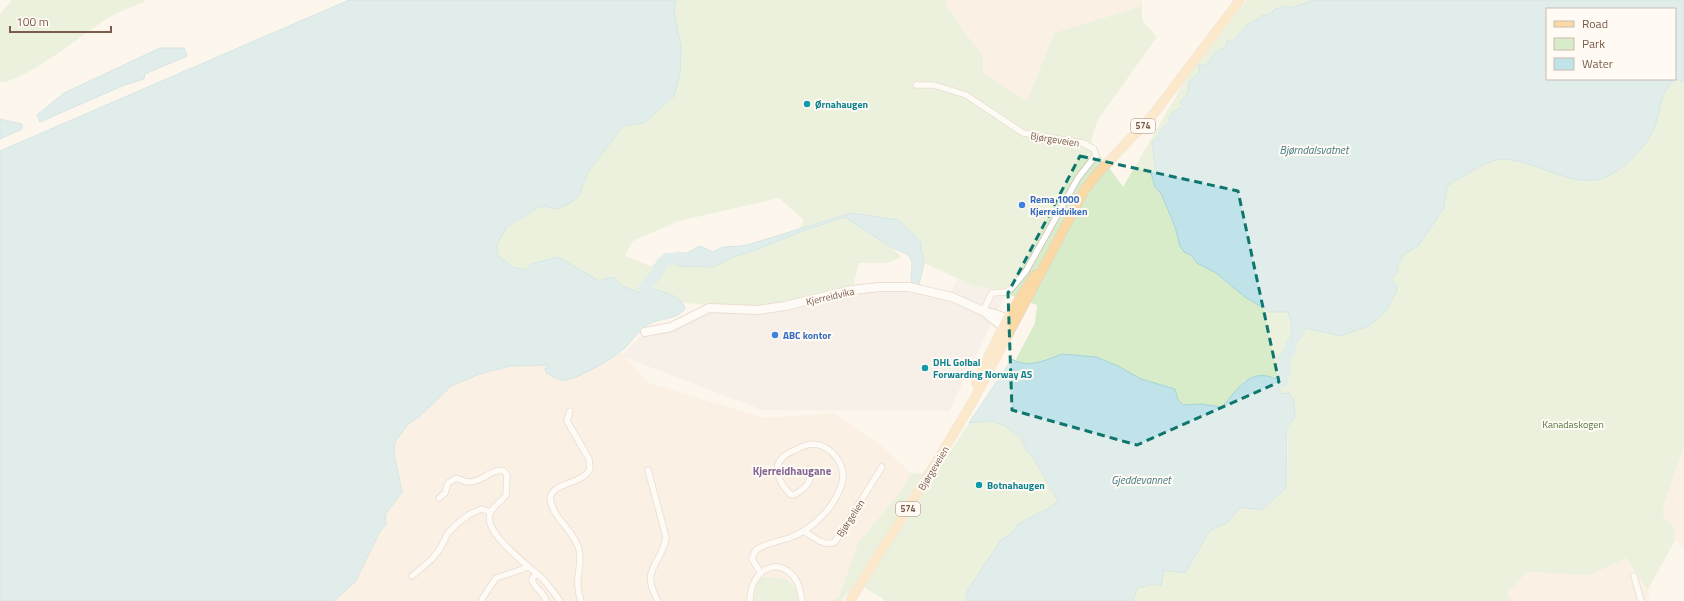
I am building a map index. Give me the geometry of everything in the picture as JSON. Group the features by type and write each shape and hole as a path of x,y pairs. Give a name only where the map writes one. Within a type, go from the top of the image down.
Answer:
{"main road":[{"name":"Bjørgeveien","path":"850,601 973,400 1007,324 1050,254 1084,191 1096,175 1152,116 1240,0"}],"street":[{"name":"Bjørgeveien","path":"916,86 934,85 966,95 1023,133 1083,142 1094,149 1096,155 1078,178 1026,271 1011,289 1006,292 992,293 983,311"},
{"name":"Kjerreidvika","path":"645,332 672,327 709,308 758,310 785,306 852,290 879,286 909,287 952,297 983,311 1000,315 1007,324"},
{"path":"570,411 568,421 586,452 590,469 584,477 555,490 550,498 552,508 573,537 579,550 576,582 577,591 581,601"},
{"path":"760,572 752,559 755,551 764,545 805,532 821,517 839,490 843,479 839,460 831,452 818,445 806,445 786,454 778,463 777,468 781,479 790,494 794,495 807,486 811,474 809,470"},
{"name":"Bjørgelien","path":"805,532 825,544 835,542 882,467"},
{"path":"648,470 666,537 665,543 652,568 650,578 652,590 658,601"},
{"path":"439,498 445,493 448,483 456,478 468,482 480,480 496,471 504,471 507,475 508,485 506,495 490,512 489,518 496,535 504,546 536,574 560,601"},
{"path":"412,576 431,560 448,533 458,523 470,514 482,509 490,512"},
{"path":"482,599 496,578 527,566"},
{"path":"750,601 752,583 760,572 768,568 780,568 790,573 800,588 802,601"},
{"path":"536,574 532,579 532,582 540,590 546,601"},
{"path":"1634,576 1641,601"}],"highlighted area":[{"path":"1080,156 1238,191 1279,382 1137,445 1012,410 1008,293"}],"shaded area":[{"path":"945,0 1142,0 1142,6 1054,33 1027,101 983,73 983,57 946,6"},
{"path":"1023,159 1038,244 1002,301 949,411 762,410 621,356 645,332 671,327 700,311 909,287 951,291"},
{"path":"620,352 649,383 764,418 834,413 884,448 911,473 900,492 858,543 839,596 830,601 806,601 787,579 753,583 752,601 334,601 386,524 385,516 402,492 394,453 395,442 408,424 419,417 451,386 479,374 510,366 548,365 546,373 559,379 606,363"},
{"path":"1684,445 1684,548 1675,540 1674,532 1663,516 1664,504"},
{"path":"1626,558 1648,590 1650,601 1513,601 1507,593 1527,572 1590,575"}],"green space":[{"path":"12,0 145,0 144,2 113,15 40,65 10,80 0,82 0,14"},
{"name":"Kanadaskogen","path":"676,0 945,0 946,6 983,57 983,73 1027,101 1054,33 1142,6 1142,20 1157,37 1097,121 1091,142 1123,187 1189,74 1247,0 1314,0 1290,8 1286,6 1275,9 1269,15 1249,23 1233,41 1215,53 1210,63 1189,82 1188,92 1183,97 1180,109 1172,115 1160,131 1156,140 1152,141 1155,187 1161,193 1184,252 1191,255 1197,263 1216,273 1245,297 1270,312 1288,312 1291,341 1301,336 1305,328 1341,335 1351,331 1358,331 1391,279 1404,251 1436,219 1444,208 1447,186 1480,166 1501,159 1517,160 1543,168 1659,108 1667,86 1676,79 1684,82 1684,445 1664,504 1663,516 1673,527 1675,540 1648,590 1626,558 1590,575 1527,572 1507,593 1513,601 1133,601 1137,588 1154,584 1164,570 1185,573 1210,530 1227,523 1240,507 1286,488 1288,436 1286,408 1278,387 1281,383 1245,380 1222,408 1201,404 1183,405 1178,400 1175,389 1141,379 1118,366 1062,354 1037,363 1017,363 1015,361 1035,323 1037,305 991,288 974,286 924,263 922,247 851,213 799,229 804,220 779,198 679,221 633,241 625,256 650,266 678,251 685,254 677,258 677,266 713,267 733,257 756,250 805,230 845,217 891,247 902,257 888,263 859,263 850,299 811,305 773,308 715,306 683,302 658,290 648,288 635,291 620,285 613,277 599,281 565,263 525,270 513,267 498,256 497,244 504,230 539,207 544,206 557,209 579,195 588,172 623,126 644,123 674,96 674,11"},
{"path":"991,421 1004,425 1021,438 1026,450 1034,459 1058,501 1049,508 1018,524 1012,533 1001,540 965,598 967,601 885,601 858,583 842,601 830,601 839,596 858,543 900,492 911,473 935,475 969,423"},
{"path":"752,576 787,579 806,601 752,601"}],"water":[{"path":"349,0 676,0 674,11 681,47 680,74 674,96 644,123 623,126 588,172 578,197 567,205 556,209 544,206 539,207 507,227 497,244 498,256 513,267 525,270 532,264 558,257 599,281 613,277 622,286 642,293 644,288 674,296 680,300 685,309 673,317 649,324 639,332 625,348 613,357 597,367 566,380 561,380 546,373 545,368 548,368 548,365 510,366 479,374 451,386 419,417 408,424 395,442 394,453 402,492 385,515 386,524 379,533 355,582 334,601 0,601 0,151"},
{"name":"Bjørndalsvatnet","path":"1314,0 1684,0 1684,82 1676,79 1676,8 1546,8 1546,80 1675,80 1670,85 1663,97 1655,126 1645,144 1635,156 1623,166 1612,174 1600,179 1576,179 1529,164 1504,159 1496,160 1466,174 1447,186 1444,208 1418,246 1403,255 1397,268 1398,272 1391,279 1396,285 1397,291 1385,312 1369,326 1340,336 1306,328 1295,345 1291,344 1291,325 1288,312 1270,312 1245,297 1216,273 1197,263 1191,255 1184,252 1180,246 1175,227 1161,193 1155,187 1151,173 1155,170 1152,141 1156,140 1160,131 1169,121 1172,112 1180,109 1182,105 1180,102 1188,92 1189,82 1200,71 1198,66 1202,64 1205,67 1215,53 1226,46 1227,41 1233,41 1249,23 1261,18 1262,15 1269,15 1275,9 1286,6 1290,8"},
{"path":"160,48 184,48 187,56 145,74 144,79 122,86 40,122 37,115 64,93"},
{"path":"0,119 22,124 22,129 0,139"},
{"path":"851,213 898,220 920,241 924,263 919,285 911,284 912,263 909,255 891,247 845,217 805,230 756,250 733,257 713,267 677,266 677,258 700,246 713,252 725,247 747,245"},
{"name":"Gjeddevannet","path":"1062,354 1096,357 1118,366 1141,379 1175,389 1178,400 1183,405 1201,404 1222,407 1247,380 1254,377 1271,377 1282,382 1278,387 1282,394 1289,393 1294,400 1295,417 1287,427 1286,488 1261,510 1240,507 1227,523 1210,530 1185,573 1164,570 1161,586 1154,584 1137,588 1133,601 967,601 965,598 968,590 1001,540 1012,533 1018,524 1049,508 1058,501 1034,459 1026,450 1021,438 1004,425 991,421 969,423 1012,359 1018,362 1031,363 1043,361"}],"waterway":[{"path":"644,288 657,274 662,263 667,259 692,258"},
{"path":"1282,382 1285,368 1283,360 1290,350 1291,344"}],"place":[{"name":"Ørnahaugen","path":"807,104"},
{"name":"Rema 1000 Kjerreidviken","path":"1022,205"},
{"name":"ABC kontor","path":"775,335"},
{"name":"DHL Golbal Forwarding Norway AS","path":"925,368"},
{"name":"Botnahaugen","path":"979,485"}],"district":[{"name":"Kjerreidhaugane","path":"792,471"}]}
